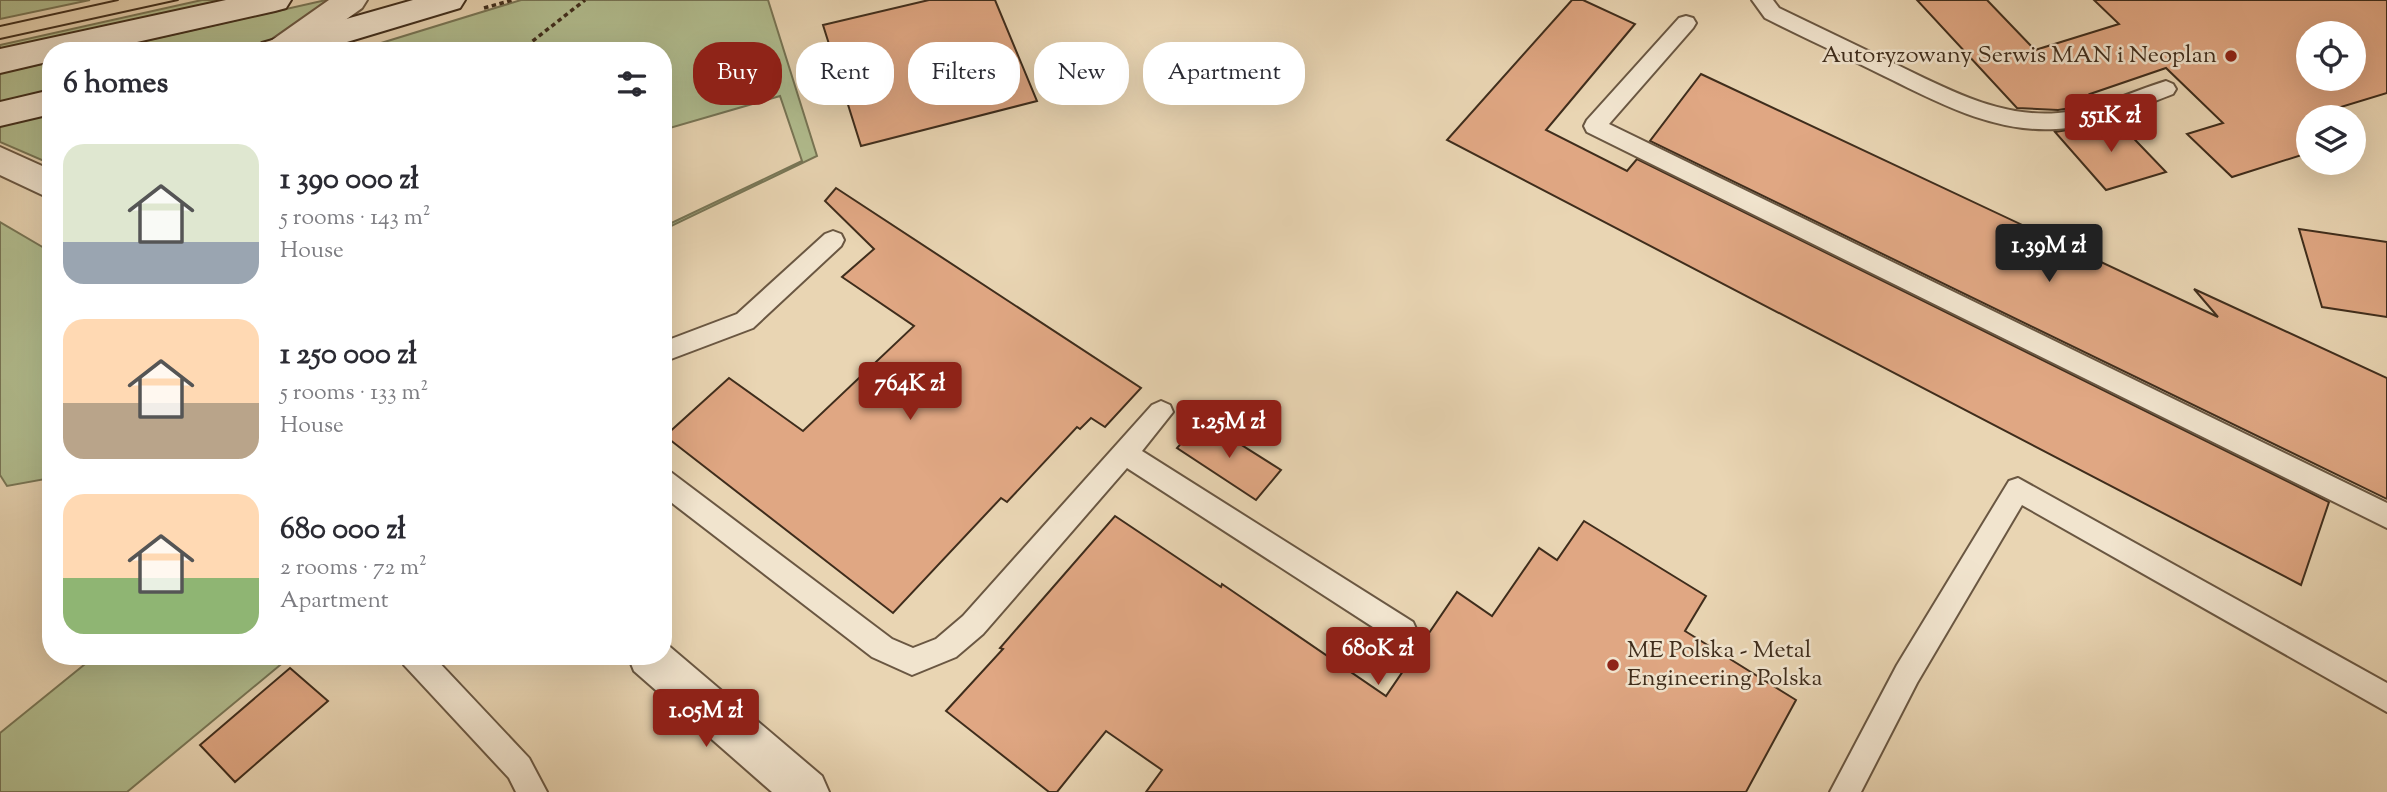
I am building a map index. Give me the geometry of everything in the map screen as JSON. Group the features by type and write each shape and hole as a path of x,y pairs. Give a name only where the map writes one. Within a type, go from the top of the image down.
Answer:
{"street":[{"path":"86,42 275,0"},
{"path":"290,42 351,0"},
{"path":"308,42 449,0"},
{"path":"0,61 42,52"},
{"path":"0,114 42,104"},
{"path":"0,160 42,181"},
{"path":"659,665 806,792"}],"lane":[{"path":"1762,0 1772,13 1959,103 1992,115 2028,122 2087,117 2166,89"},
{"path":"1686,23 1595,126 2387,516"},
{"path":"672,349 745,321 833,240"},
{"path":"672,488 882,648 912,662 946,649 973,625 1161,412"},
{"path":"1124,453 1403,631"},
{"path":"1845,792 1907,674 2018,489 2387,698"},
{"path":"422,665 519,768 532,792"}],"path":[{"path":"531,42 585,0"}],"green space":[{"path":"0,0 90,0 0,19"},
{"path":"202,0 224,0 0,49 0,45"},
{"path":"326,0 340,0 274,42 140,42"},
{"path":"521,0 768,0 781,42 693,42 693,105 749,105 672,127 672,42 384,42"},
{"path":"782,45 796,89 796,105 801,105 817,156 672,226 672,223 802,161 782,102"},
{"path":"42,64 42,95 0,104 0,73"},
{"path":"42,113 42,160 0,142 0,123"},
{"path":"0,222 42,247 42,480 7,486 0,475"},
{"path":"84,665 280,665 127,792 0,792 0,733"}],"building":[{"path":"929,0 995,0 1012,42 908,42 908,105 1020,105 1020,60 1034,94 1034,102 861,146 848,105 894,105 894,42 828,42 823,25"},
{"path":"1572,0 1583,0 1635,24 1546,130 1627,171 1637,159 2329,502 2301,585 1447,140"},
{"path":"1917,0 1987,0 2035,50 2119,24 2094,0 2387,0 2387,93 2348,105 2296,105 2296,157 2232,177 2187,134 2223,123 2166,68 2090,94 2099,102 2058,110 2017,108"},
{"path":"1701,74 2218,317 2194,289 2387,378 2387,499 1650,141"},
{"path":"2115,119 2166,172 2106,190 2055,132"},
{"path":"836,188 1141,388 1105,427 1091,418 1080,429 1077,427 1007,502 1001,498 893,613 672,441 672,430 729,378 803,431 914,326 842,277 874,249 825,201"},
{"path":"2299,229 2387,242 2387,317 2322,307"},
{"path":"1202,420 1281,470 1256,500 1177,448"},
{"path":"1115,516 1221,587 1222,584 1386,696 1457,592 1492,616 1539,548 1557,560 1584,521 1706,596 1685,631 1796,700 1746,792 1146,792 1162,770 1106,731 1057,792 1049,792 946,711 1003,649 1000,648"},
{"path":"290,668 328,701 235,782 200,745"}],"tram line":[{"path":"0,26 118,0"},
{"path":"0,39 178,0"}],"place":[{"name":"Autoryzowany Serwis MAN i Neoplan","path":"2231,56"},
{"name":"ME Polska - Metal Engineering Polska","path":"1613,665"}]}
